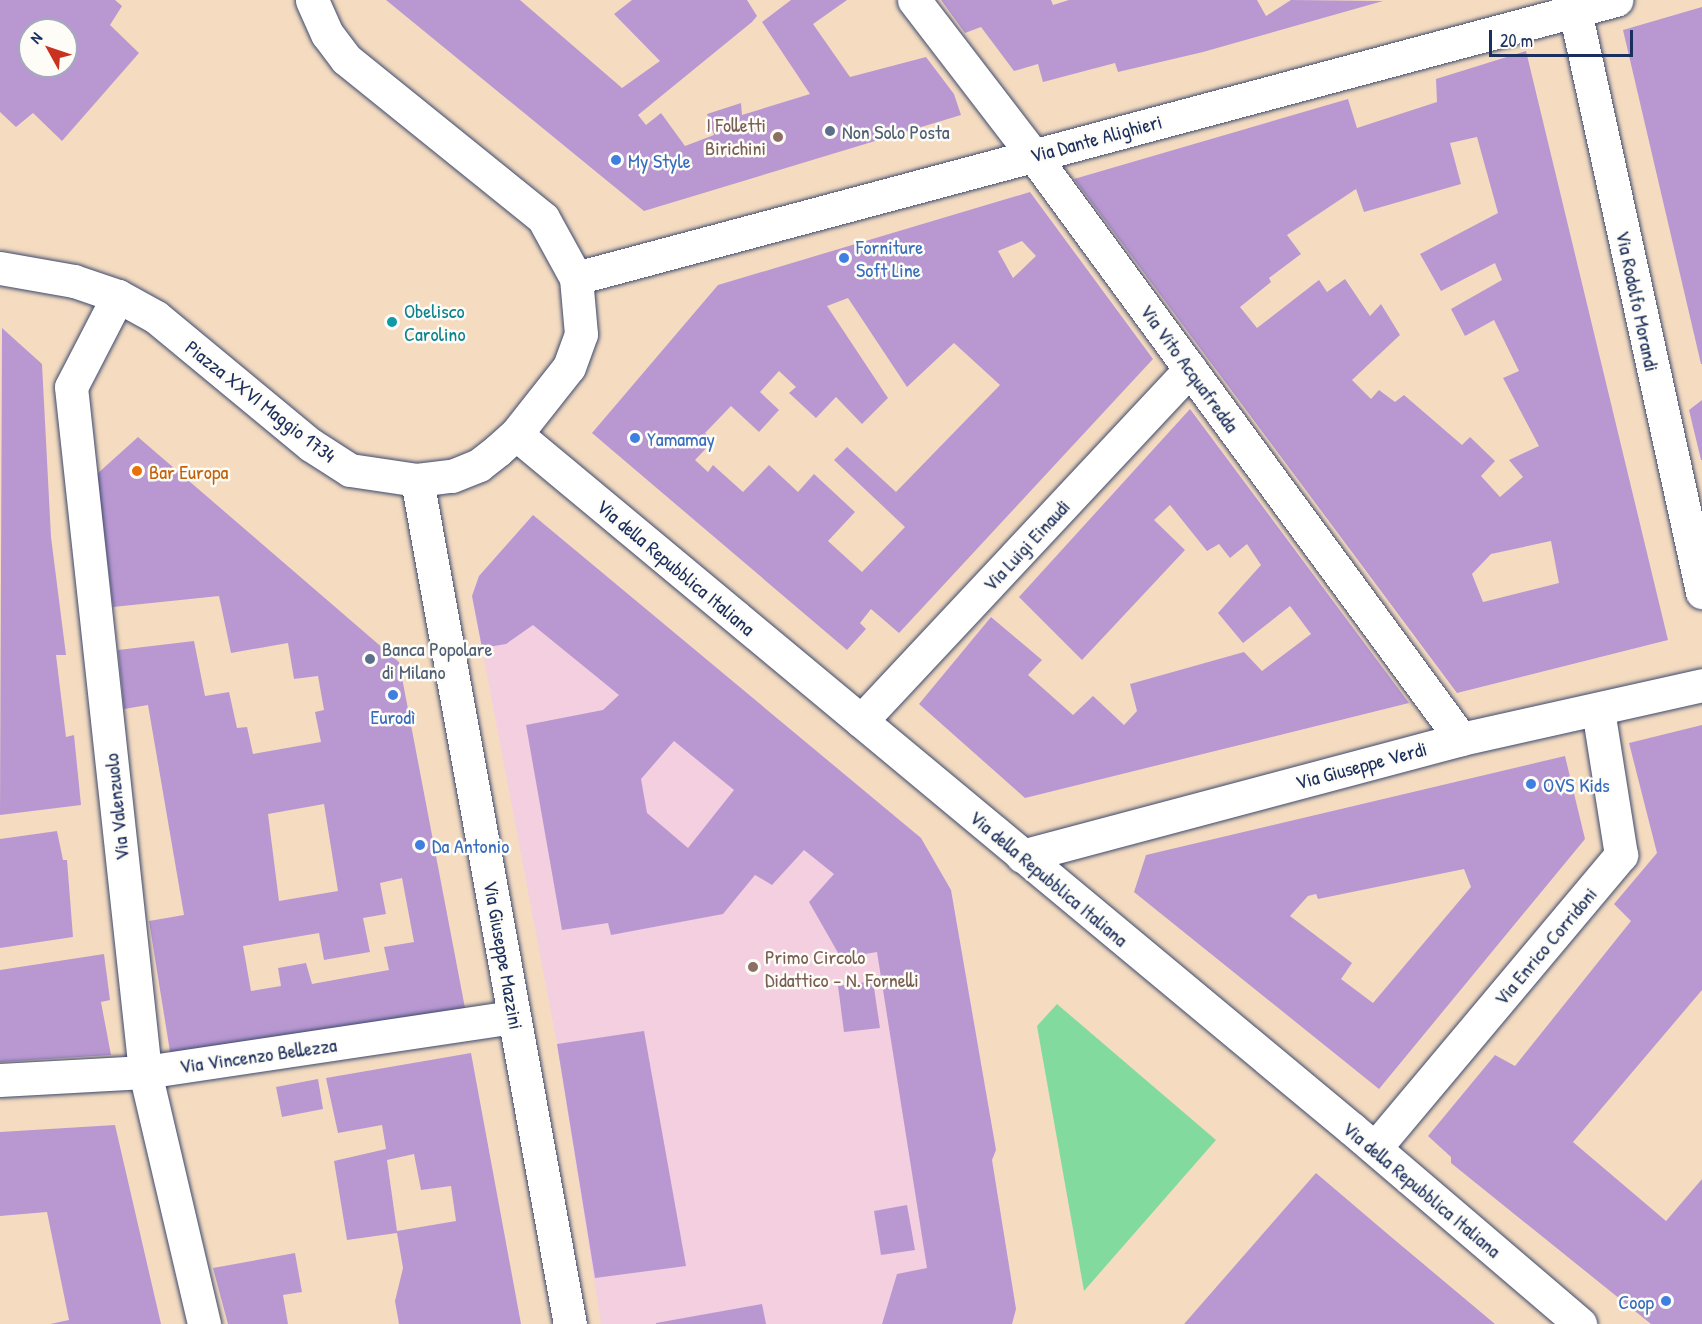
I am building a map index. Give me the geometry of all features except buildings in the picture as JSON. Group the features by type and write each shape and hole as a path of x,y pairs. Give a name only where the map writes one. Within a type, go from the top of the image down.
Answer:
{"street":[{"path":"312,0 327,34 346,59 543,218 576,278"},
{"name":"Via Vito Acquafredda","path":"914,0 1033,154 1461,739"},
{"name":"Via Dante Alighieri","path":"576,278 1616,0"},
{"name":"Via Rodolfo Morandi","path":"1575,11 1702,592"},
{"name":"Piazza XXVI Maggio 1734","path":"2,272 74,281 118,296 156,317 331,459 350,470 417,480 452,476 479,465 516,434 569,367 581,334 576,278"},
{"name":"Via Valenzuolo","path":"118,296 71,387 145,1072 204,1324"},
{"name":"Via Luigi Einaudi","path":"861,721 1190,369"},
{"name":"Via della Repubblica Italiana","path":"516,434 1375,1148 1580,1324"},
{"name":"Via Giuseppe Mazzini","path":"417,480 570,1324"},
{"name":"Via Giuseppe Verdi","path":"1022,856 1461,739 1702,685"},
{"name":"Via Enrico Corridoni","path":"1375,1148 1621,855 1598,710"},
{"name":"Via Vincenzo Bellezza","path":"0,1080 145,1072 514,1017"}],"shaded area":[{"name":"Primo Circolo Didattico - N. Fornelli","path":"533,515 921,838 951,890 996,1150 992,1160 1016,1309 1012,1324 601,1324 557,1044 472,596 479,576"}],"green space":[{"path":"1057,1004 1216,1140 1084,1291 1037,1026"}],"place":[{"name":"Non Solo Posta","path":"830,131"},
{"name":"I Folletti Birichini","path":"778,137"},
{"name":"My Style","path":"616,160"},
{"name":"Forniture Soft Line","path":"844,258"},
{"name":"Obelisco Carolino","path":"392,322"},
{"name":"Yamamay","path":"635,438"},
{"name":"Bar Europa","path":"137,471"},
{"name":"Banca Popolare di Milano","path":"370,659"},
{"name":"Eurodì","path":"393,695"},
{"name":"OVS Kids","path":"1531,784"},
{"name":"Da Antonio","path":"420,845"},
{"name":"Primo Circolo Didattico - N. Fornelli","path":"753,967"},
{"name":"Coop","path":"1666,1301"}]}
